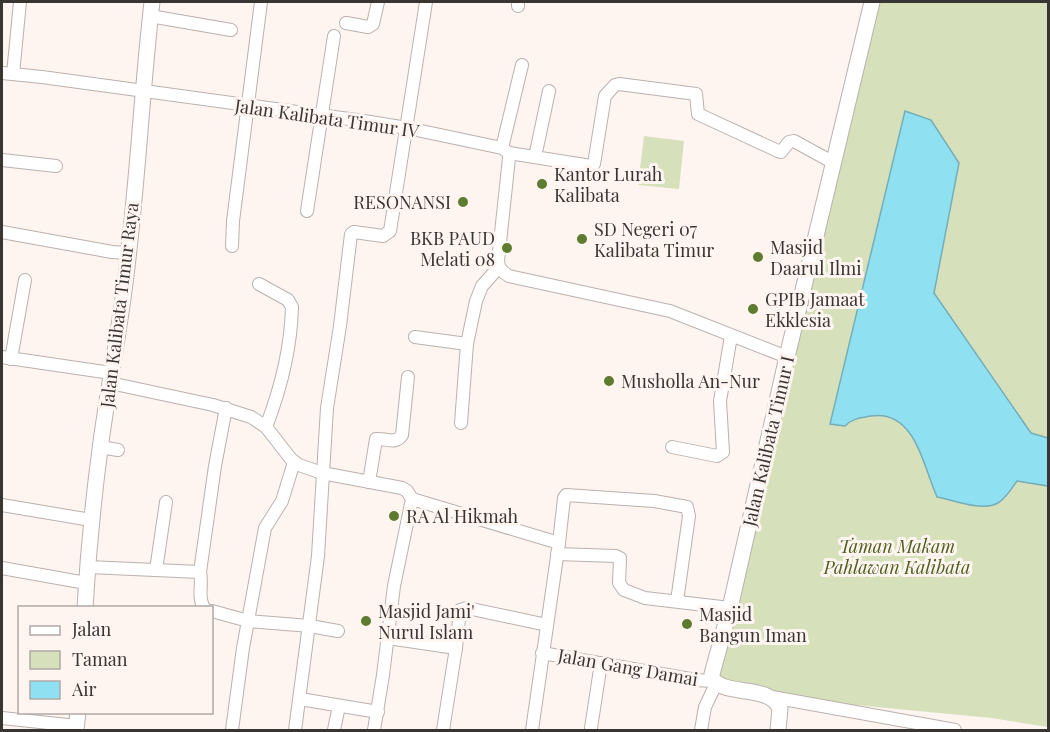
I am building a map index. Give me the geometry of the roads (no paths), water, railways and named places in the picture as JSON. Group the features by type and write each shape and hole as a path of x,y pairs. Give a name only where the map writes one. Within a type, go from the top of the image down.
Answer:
{"street":[{"path":"7,74 20,2"},
{"path":"232,246 233,221 261,2"},
{"path":"346,23 368,27 373,24 378,2"},
{"path":"295,730 318,556 327,408 351,234 354,232 383,236 390,231 426,2"},
{"name":"Jalan Kalibata Timur I","path":"715,682 712,674 730,608 872,2"},
{"path":"151,9 231,30"},
{"name":"Jalan Kalibata Timur Raya","path":"85,606 100,447 128,253 151,9"},
{"path":"307,211 334,36"},
{"path":"461,423 467,344 478,293 498,268 506,151 522,65"},
{"name":"Jalan Kalibata Timur IV","path":"7,74 407,128 535,157 591,166 594,164 605,96 615,85 619,84 696,94 698,114 778,152 781,152 789,142 794,141 834,163"},
{"path":"535,157 549,92"},
{"path":"2,160 56,166"},
{"path":"2,232 128,253"},
{"path":"498,268 509,276 670,311 787,357"},
{"path":"25,280 6,358 110,378 226,408 251,417 266,427 294,462 322,473 402,488 407,491 412,500 394,586 374,730"},
{"path":"259,284 288,300 292,307 287,357 281,385 266,427"},
{"path":"672,447 717,456 723,452 720,401 731,336"},
{"path":"415,337 467,344"},
{"path":"369,482 376,439 383,438 394,442 402,435 408,377"},
{"path":"203,606 200,600 200,572 226,408"},
{"path":"100,447 118,450"},
{"path":"232,730 243,648 265,528 282,501 294,462"},
{"path":"532,730 564,498 567,495 654,501 687,507 689,516 677,600"},
{"path":"412,500 558,548 616,556 620,558 621,565 619,583 624,590 645,598 730,608"},
{"path":"156,570 166,502"},
{"path":"2,506 92,520"},
{"path":"88,567 200,572"},
{"path":"2,568 86,583"},
{"path":"442,730 460,612 464,608 547,625"},
{"path":"213,611 248,621 310,626 338,632"},
{"path":"388,638 456,648"},
{"name":"Jalan Gang Damai","path":"542,653 715,682 705,707 700,730"},
{"path":"591,728 600,663"},
{"path":"715,682 772,697 919,727 955,730"},
{"path":"772,697 780,708 778,730"},
{"path":"300,699 378,712"},
{"path":"334,730 339,706"},
{"path":"2,718 77,723"}],"water":[{"path":"905,111 931,120 959,163 934,293 1031,433 1048,438 1048,486 1017,481 1004,498 991,505 976,506 937,497 915,442 908,430 898,421 886,416 871,416 854,420 845,426 830,424"}],"place":[{"name":"Kantor Lurah Kalibata","path":"542,184"},
{"name":"RESONANSI","path":"463,202"},
{"name":"SD Negeri 07 Kalibata Timur","path":"582,239"},
{"name":"BKB PAUD Melati 08","path":"507,248"},
{"name":"Masjid Daarul Ilmi","path":"758,257"},
{"name":"GPIB Jamaat Ekklesia","path":"753,309"},
{"name":"Musholla An-Nur","path":"609,381"},
{"name":"RA Al Hikmah","path":"394,516"},
{"name":"Masjid Jami' Nurul Islam","path":"366,621"},
{"name":"Masjid Bangun Iman","path":"687,624"}],"park label":[{"name":"Taman Makam Pahlawan Kalibata","path":"897,556"}]}
